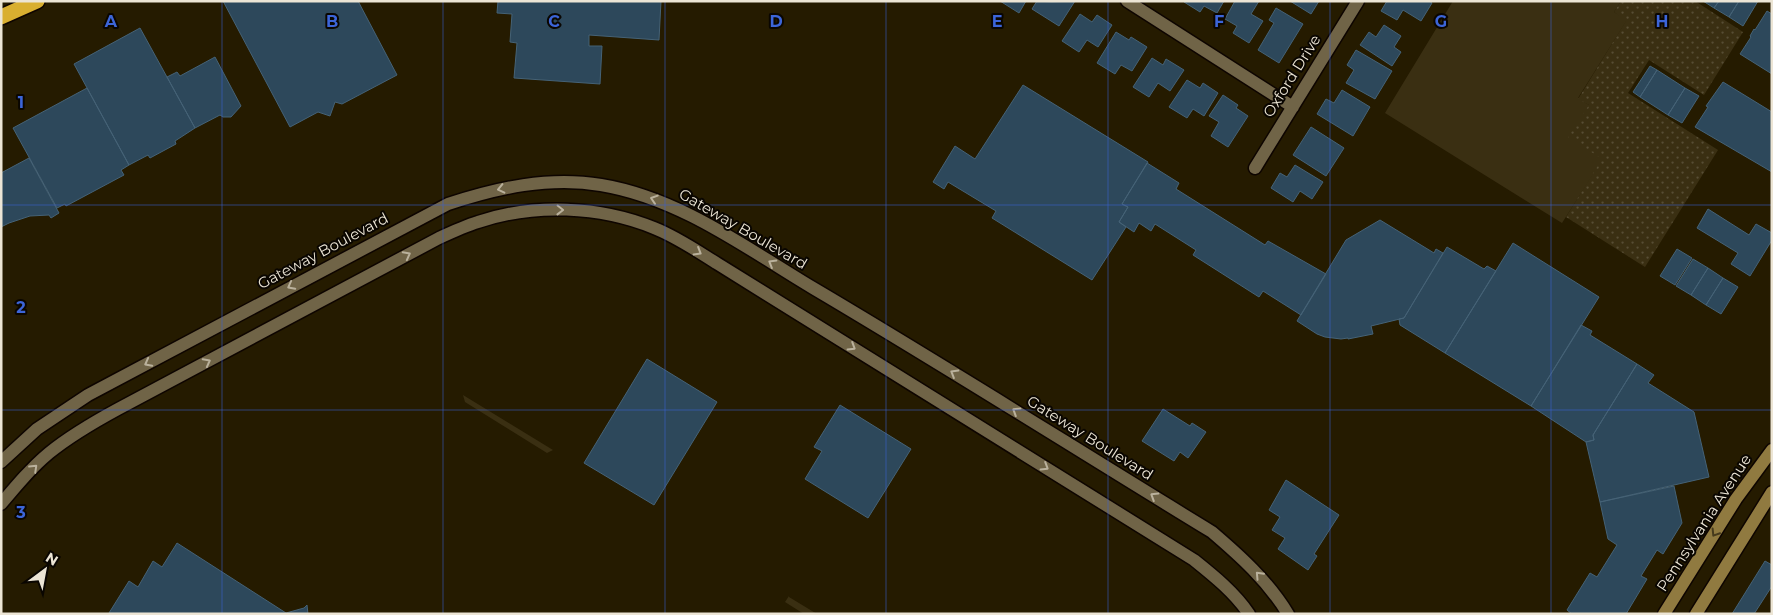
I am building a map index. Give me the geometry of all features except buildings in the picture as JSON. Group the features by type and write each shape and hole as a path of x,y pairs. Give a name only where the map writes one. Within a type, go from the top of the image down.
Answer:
{"highway":[{"path":"1,17 37,1"}],"main road":[{"name":"Pennsylvania Avenue","path":"1665,613 1736,499 1772,450"},
{"path":"1696,614 1772,492"}],"street":[{"path":"1127,1 1293,107"},
{"name":"Oxford Drive","path":"1255,168 1358,1"},
{"name":"Gateway Boulevard","path":"1,462 36,429 88,396 448,204 476,194 513,186 546,182 602,185 665,203 727,235 1212,532 1244,560 1266,583 1288,614"},
{"path":"1,504 20,481 50,453 78,432 439,238 479,222 518,212 559,210 596,212 628,219 655,228 718,264 1194,560 1218,580 1244,606 1249,614"}],"shaded area":[{"path":"1453,1 1621,1 1614,12 1627,20 1578,98 1589,105 1603,159 1562,223 1385,113"},
{"path":"1621,1 1695,1 1743,32 1704,95 1649,60 1628,93 1718,150 1645,267 1566,217 1602,159 1568,137 1589,105 1578,99 1626,21 1614,12"},
{"path":"463,395 553,450 547,453 465,402"},
{"path":"789,596 817,614 804,614 785,602"}]}
